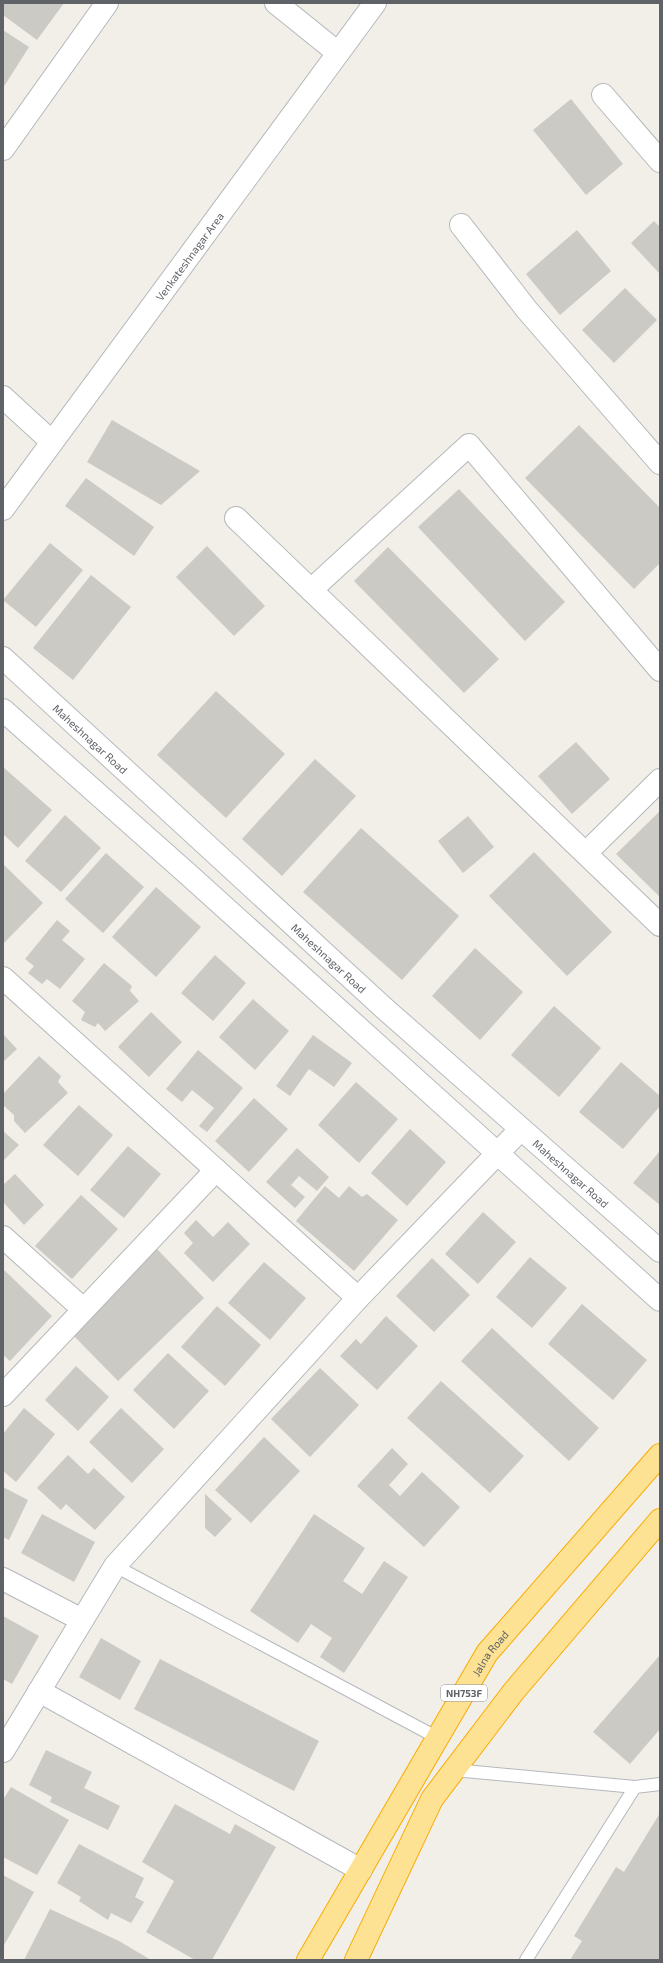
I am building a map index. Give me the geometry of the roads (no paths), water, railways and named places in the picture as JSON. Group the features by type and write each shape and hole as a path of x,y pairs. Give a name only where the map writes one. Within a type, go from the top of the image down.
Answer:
{"highway":[{"name":"Jalna Road","path":"308,1960 487,1653 660,1455"},
{"name":"NH753F","path":"356,1960 432,1800 514,1691 660,1520"}],"street":[{"path":"3,149 107,3"},
{"path":"276,3 338,53"},
{"name":"Venkateshnagar Area","path":"3,509 375,3"},
{"path":"603,95 660,161"},
{"path":"461,225 527,310 660,463"},
{"path":"3,397 52,442"},
{"path":"311,590 469,445 660,670"},
{"path":"236,518 660,924"},
{"name":"Maheshnagar Road","path":"3,658 385,1009 660,1251"},
{"path":"3,710 190,876 660,1300"},
{"path":"586,853 660,780"},
{"path":"3,978 358,1298"},
{"path":"3,1751 115,1566 358,1298 521,1129"},
{"path":"3,1395 216,1170"},
{"path":"3,1237 83,1309"},
{"path":"3,1579 82,1620"},
{"path":"39,1691 361,1870"}],"lane":[{"path":"115,1566 438,1738"},
{"path":"454,1770 634,1787 660,1784"},
{"path":"526,1960 634,1787"}]}
